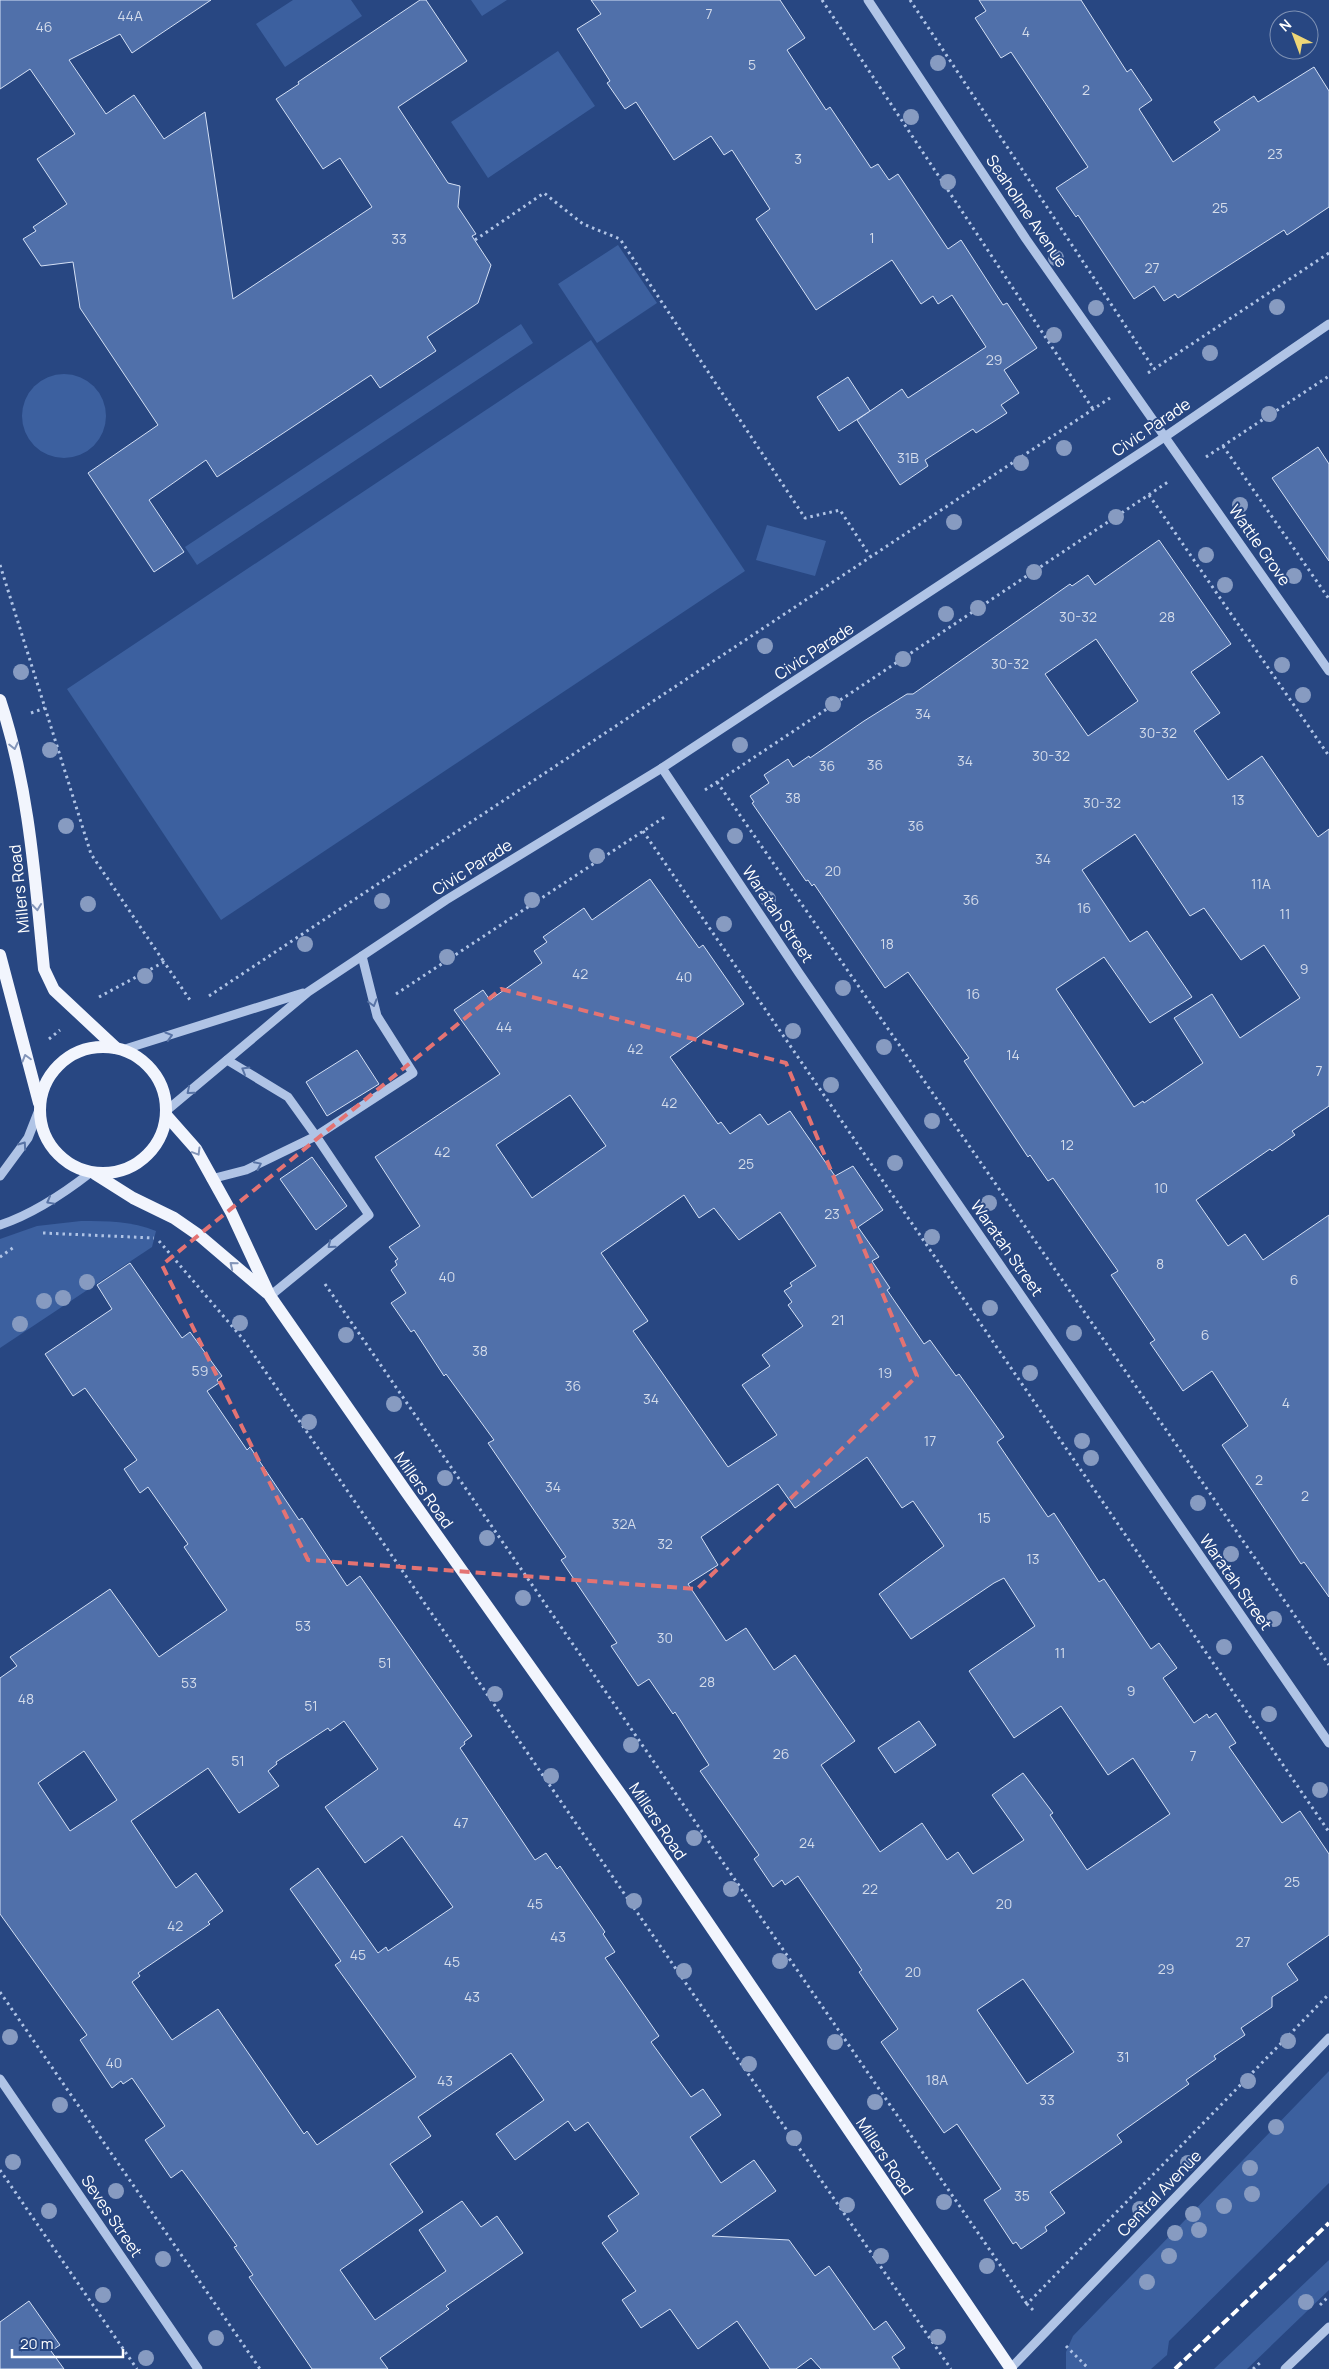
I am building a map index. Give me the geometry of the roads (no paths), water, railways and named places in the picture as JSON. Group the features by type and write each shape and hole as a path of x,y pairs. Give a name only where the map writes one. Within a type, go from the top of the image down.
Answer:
{"main road":[{"name":"Millers Road","path":"0,700 14,743 27,811 44,969 54,990 119,1049"},
{"path":"0,954 39,1108 41,1127 48,1144 59,1157 74,1167 93,1173 116,1173 135,1165 150,1152 161,1135 166,1113 163,1091 154,1073 140,1059 119,1049 98,1047 81,1051 65,1059 52,1072 43,1088 39,1108"},
{"name":"Millers Road","path":"166,1113 196,1149 231,1212 270,1296 406,1493 632,1810 1010,2369"},
{"name":"Millers Road","path":"93,1173 133,1198 174,1218 200,1236 270,1296"}],"street":[{"name":"Seaholme Avenue","path":"868,0 1026,239 1166,436"},
{"name":"Civic Parade","path":"166,1113 308,992 446,900 662,768 1166,436 1329,324"},
{"name":"Wattle Grove","path":"1166,436 1329,670"},
{"name":"Waratah Street","path":"662,768 805,982 1329,1743"},
{"path":"211,1179 246,1170 316,1136 414,1073 377,1016 362,956"},
{"name":"Civic Parade","path":"119,1049 308,992"},
{"path":"227,1060 288,1097 369,1215 270,1296"},
{"path":"0,1176 28,1138 39,1108"},
{"path":"0,1225 30,1212 64,1193 93,1173"},
{"name":"Central Avenue","path":"1010,2369 1329,2038"},
{"name":"Seves Street","path":"0,2079 198,2369"},
{"path":"1285,2369 1329,2327"}],"railway":[{"path":"1175,2369 1329,2223"}]}
